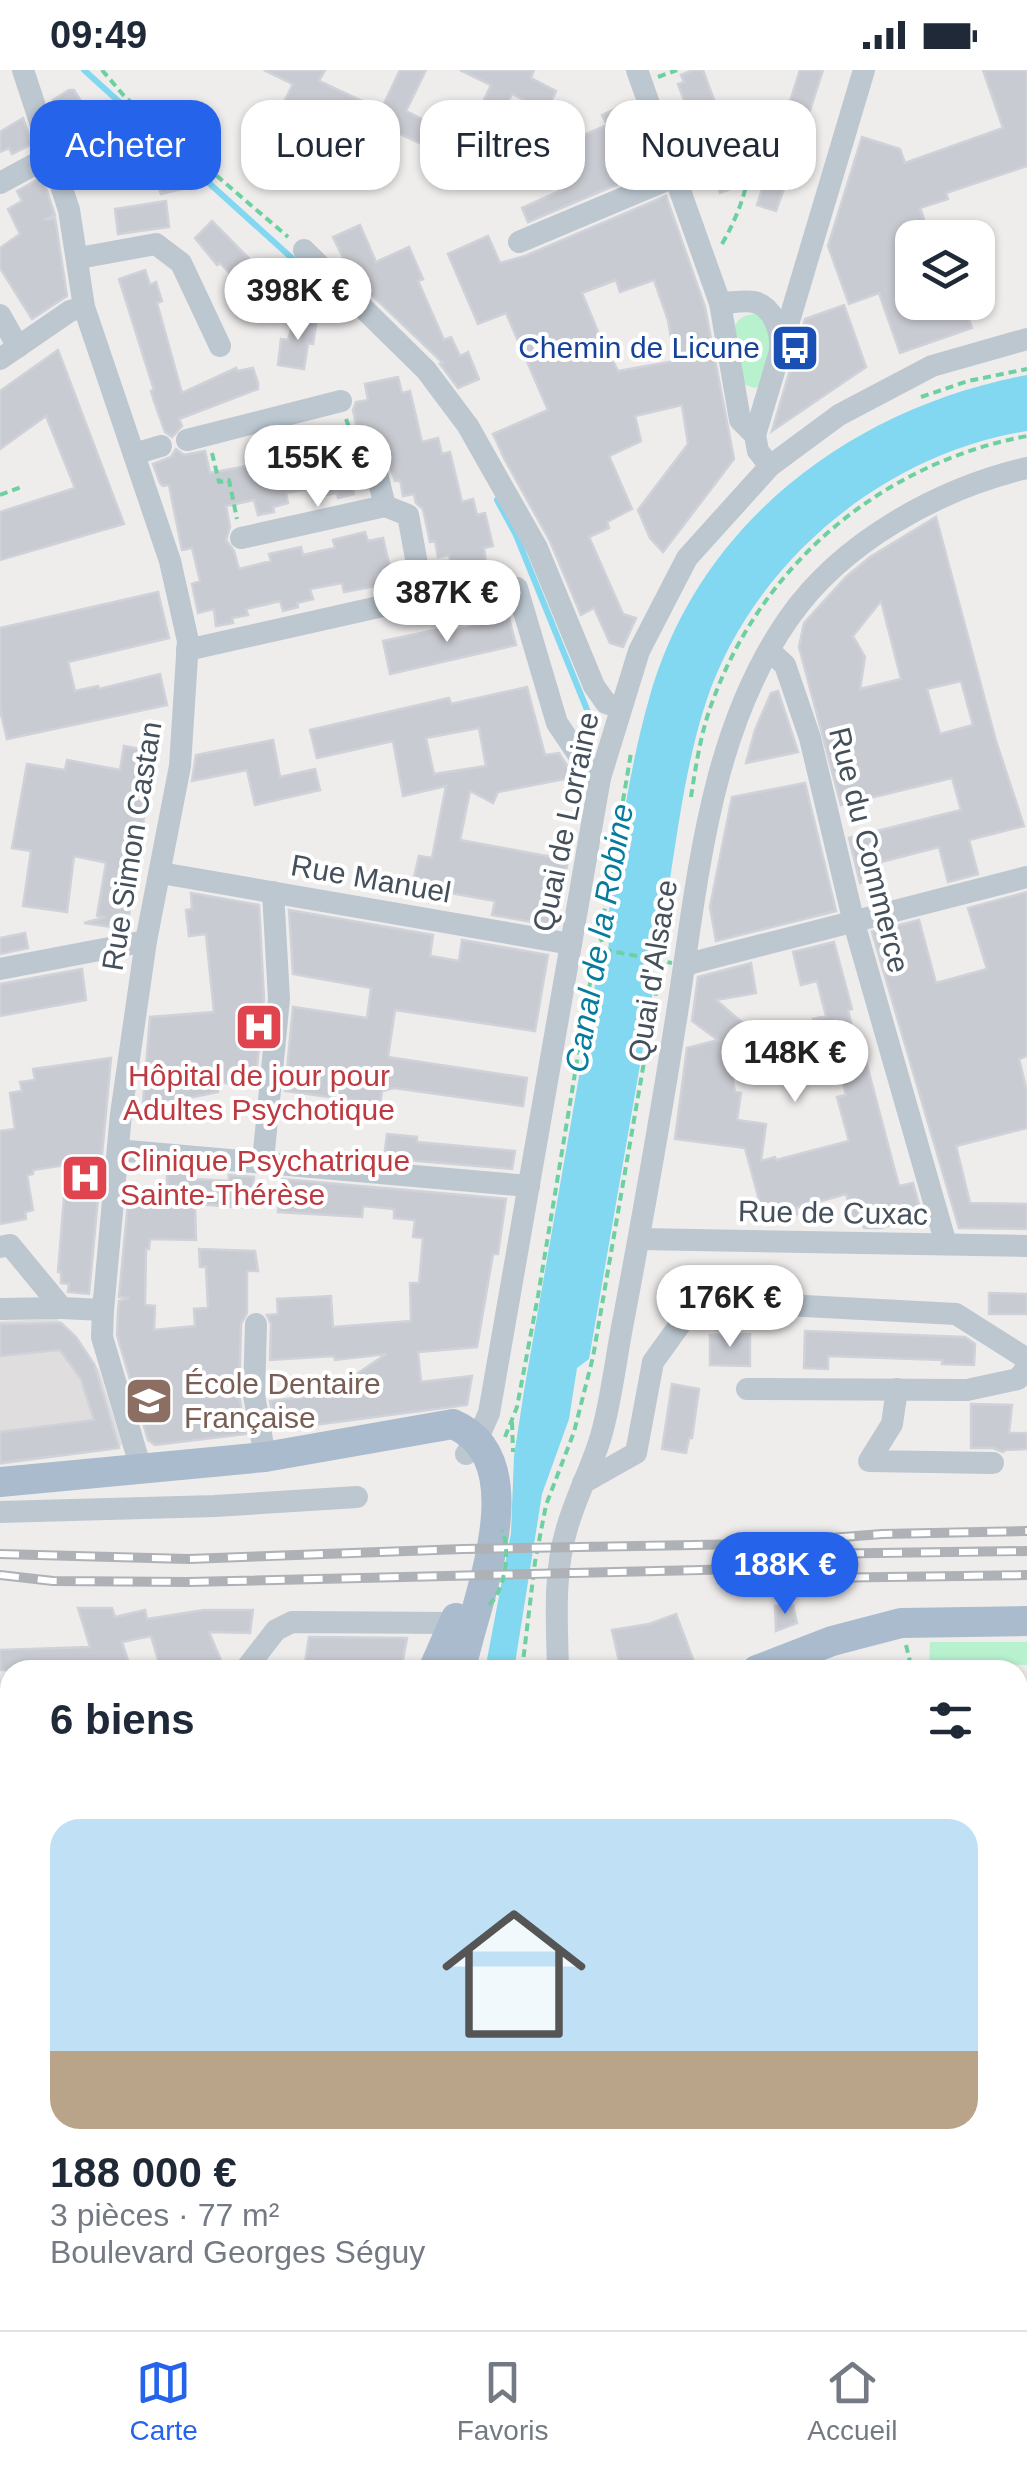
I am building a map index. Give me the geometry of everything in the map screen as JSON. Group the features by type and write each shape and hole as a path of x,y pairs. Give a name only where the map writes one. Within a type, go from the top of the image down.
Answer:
{"main road":[{"path":"0,1482 265,1457 416,1432 472,1446 492,1466 496,1484 495,1526 447,1660"},
{"path":"446,1660 482,1514 472,1446"},
{"path":"781,1660 832,1640 901,1624 1027,1621"}],"street":[{"name":"Rue Simon Castan","path":"23,70 32,100"},
{"path":"636,70 647,100"},
{"path":"770,466 758,450 755,435 864,70"},
{"path":"0,183 30,167"},
{"name":"Rue Simon Castan","path":"62,190 79,258 84,307 170,561 188,641 180,766 146,941 121,1114 103,1310 102,1337 141,1469"},
{"path":"519,242 643,190"},
{"path":"681,190 720,304 740,420 755,435"},
{"path":"79,258 156,244 180,263 220,346"},
{"path":"304,250 426,370 468,426 537,548 594,686 606,703 620,708"},
{"path":"720,304 754,302 774,296 798,278 808,259"},
{"path":"754,302 772,314 781,336 779,359"},
{"path":"0,316 9,353 70,312 84,307"},
{"name":"Quai de Lorraine","path":"472,1446 488,1413 529,1186 581,945 600,778 639,651 687,558 770,466 839,415 932,366 1027,339"},
{"path":"732,387 749,396 767,394"},
{"path":"198,437 341,401"},
{"path":"134,454 160,446"},
{"path":"372,454 384,506"},
{"name":"Quai d'Alsace","path":"558,1660 556,1590 566,1530 601,1435 639,1239 678,964 729,739 754,677 788,618 820,580 904,517 945,497 1027,468"},
{"path":"241,538 384,506 408,516 423,597"},
{"path":"187,650 423,597 517,588 557,723 586,766 600,778"},
{"name":"Rue du Commerce","path":"770,651 785,665 795,688 854,923 951,1244"},
{"name":"Rue Manuel","path":"161,873 581,945"},
{"path":"678,964 854,923 1027,876"},
{"path":"263,1160 279,999 273,892"},
{"path":"0,969 146,941"},
{"path":"128,1152 263,1160 529,1186"},
{"name":"Rue de Cuxac","path":"639,1239 1027,1246"},
{"path":"0,1247 10,1245 62,1308"},
{"path":"583,1483 636,1453 653,1362 684,1319 730,1302 956,1314 1027,1359"},
{"path":"0,1310 103,1310"},
{"path":"256,1324 254,1396 265,1457"},
{"path":"747,1390 967,1390 1018,1379 1027,1368"},
{"path":"897,1389 892,1424 870,1461 993,1463"},
{"path":"0,1512 215,1506 357,1496"},
{"path":"253,1660 276,1630 292,1622 454,1624"},
{"name":"Quai d'Alsace","path":"557,1626 568,1660"}],"path":[{"path":"102,70 125,97 304,250"},
{"path":"704,250 721,246 746,190"},
{"path":"921,397 968,381 1027,369"},
{"path":"341,401 350,430 368,444 372,454"},
{"path":"198,437 219,482 230,480 241,538"},
{"path":"0,495 24,486"},
{"path":"511,1417 517,1408 538,1296 592,971 602,960 604,945 600,937 633,739"},
{"path":"581,945 678,964"},
{"path":"489,1605 498,1597 508,1542 502,1530"}],"shaded area":[{"path":"57,1319 75,1336 99,1370 122,1444 118,1449 0,1465 0,1321"}],"green space":[{"path":"756,314 766,321 771,342 762,384 755,388 743,384 733,340 737,322"},
{"path":"930,1642 1027,1642 1027,1660 929,1660"}],"water":[{"path":"1027,375 1027,431 974,444 923,463 874,490 830,523 790,561 755,604 727,651 706,702 691,758 661,933 644,960 645,974 653,990 589,1359 577,1368 569,1419 542,1494 516,1660 487,1660 511,1533 514,1456 524,1391 598,968 606,961 609,943 605,939 629,788 649,699 672,636 704,578 744,527 791,483 843,445 901,415 963,391"}],"building":[{"path":"264,70 325,70 319,81 360,100 285,100 293,84"},
{"path":"400,70 426,70 406,111 420,118 420,143 400,134 400,100 386,100"},
{"path":"460,70 534,70 531,78 556,91 552,100 524,100 512,94 509,100 484,100 491,85"},
{"path":"703,70 714,100 684,100 678,84 684,82 681,75"},
{"path":"800,70 823,70 813,100 790,100"},
{"path":"983,70 1027,70 1027,166 946,193 948,199 920,208 924,220 895,220 895,320 969,320 972,328 900,353 879,293 849,304 828,246 862,137 900,149 905,163 1003,128"},
{"path":"74,90 80,100 53,100"},
{"path":"23,118 30,145 12,154 9,148 0,152 0,132"},
{"path":"605,126 605,190 528,222 522,208 562,190 585,190 585,135"},
{"path":"30,184 30,190 46,190 55,215 44,220 55,218 67,296 32,319 0,268 0,248 20,234 8,209 22,201 17,191"},
{"path":"762,190 784,190 776,211 757,205"},
{"path":"666,196 705,307 734,459 663,552 650,538 638,510 688,444 682,405 635,416 641,441 609,456 632,509 607,522 609,528 589,537 623,614 636,618 623,647 610,643 594,608 581,615 550,541 493,434 548,410 506,313 478,324 448,254 488,236 500,263","holes":["616,280 620,292 654,280 668,320 675,361 618,371 582,293"]},
{"path":"166,201 169,227 118,234 115,209"},
{"path":"212,221 283,293 266,310 238,287 241,285 220,263 217,265 195,238"},
{"path":"360,225 376,262 409,247 423,279 418,281 444,340 451,337 460,356 468,352 479,379 458,388 440,364 443,363 352,276 333,237"},
{"path":"145,270 150,285 156,282 162,301 157,303 182,393 236,368 253,368 258,383 258,389 179,419 182,426 172,437 165,432 154,401 154,390 119,279"},
{"path":"844,305 866,367 772,431 805,319"},
{"path":"295,316 317,319 304,369 278,365 281,339 288,340"},
{"path":"58,350 124,524 0,560 0,512 75,488 46,416 0,449 0,391"},
{"path":"398,377 402,393 410,391 422,442 438,438 442,454 450,452 462,502 473,499 477,515 485,513 493,546 484,548 486,564 453,571 449,555 438,557 435,541 430,542 423,509 414,494 403,496 383,444 369,439 357,451 362,477 351,479 354,494 338,498 337,493 320,496 318,487 286,493 288,503 273,507 274,512 258,515 254,500 226,506 230,527 226,540 239,569 271,561 269,554 301,547 303,555 335,548 333,540 365,532 368,541 383,538 391,572 376,575 377,586 344,592 342,583 310,589 313,599 283,611 280,601 246,609 248,615 232,618 233,623 216,626 214,609 198,613 192,584 200,581 192,548 182,550 169,485 160,483 153,464 171,457 176,449 184,455 205,451 210,473 247,466 245,458 277,451 279,459 311,452 309,444 358,433 353,410 356,402 368,400 365,384"},
{"path":"936,517 996,741 1024,826 969,840 978,874 948,882 939,847 862,867 865,881 860,883 849,838 961,810 952,778 841,805 799,647 804,623 870,557","holes":["881,601 901,679 860,689 865,657 853,636","961,681 973,725 940,734 927,689"]},
{"path":"158,592 169,638 68,662 75,691 160,674 167,705 7,739 0,710 0,628"},
{"path":"509,618 516,645 390,674 383,641 440,629 440,634"},
{"path":"527,687 545,755 559,753 568,767 570,778 498,792 493,803 470,791 460,840 568,860 556,926 492,915 495,901 412,886 419,856 432,858 446,786 403,796 393,741 317,758 310,730 449,698 451,704","holes":["479,728 486,766 434,774 426,738"]},
{"path":"778,691 798,752 746,763 771,693"},
{"path":"273,740 280,777 315,769 320,790 255,805 247,770 192,781 196,755"},
{"path":"124,746 156,752 150,789 126,794 147,797 127,929 84,923 106,917 97,916 106,863 103,862 74,856 67,912 23,906 31,851 12,848 27,764 65,770 67,760 120,770"},
{"path":"805,783 836,911 716,941 710,907 732,797"},
{"path":"1027,892 1027,1056 1019,1059 1027,1091 1027,1128 956,1146 970,1203 1027,1204 1027,1229 959,1228 872,932 919,920 936,983 987,969 968,908"},
{"path":"191,893 259,905 264,999 255,1087 217,1082 218,1092 154,1105 143,1103 150,1017 214,1012 206,934 189,936 186,910 192,909"},
{"path":"289,910 433,935 430,956 459,961 462,940 548,955 535,1031 395,1010 388,1057 527,1078 523,1106 394,1088 382,1091 380,1104 285,1091 293,1007 367,1018 371,988 293,974"},
{"path":"25,933 28,948 0,954 0,938"},
{"path":"834,942 852,1009 848,1010 859,1055 864,1054 899,1186 913,1183 920,1208 911,1210 913,1219 881,1228 864,1228 863,1223 855,1226 846,1194 796,1208 797,1214 765,1222 745,1148 675,1139 687,1048 718,1040 692,1021 698,977 751,963 756,993 716,1000 744,1024 734,1031 740,1058 729,1060 735,1092 741,1093 737,1120 766,1124 761,1161 849,1141 837,1097 846,1095 838,1062 825,1066 815,1053 816,1043 811,1036 813,1019 826,1016 817,981 801,985 793,952"},
{"path":"82,969 86,1000 0,1016 0,984"},
{"path":"111,1058 89,1294 68,1292 69,1284 61,1283 58,1272 64,1198 69,1198 72,1164 33,1170 33,1174 27,1175 33,1210 25,1212 26,1219 0,1224 0,1131 15,1129 10,1093 22,1091 20,1082 35,1080 33,1069"},
{"path":"387,1134 417,1137 417,1142 515,1151 512,1169 384,1158"},
{"path":"167,1169 194,1172 194,1179 229,1181 229,1175 254,1177 250,1208 195,1204 196,1240 150,1239 146,1249 145,1305 155,1306 154,1330 195,1326 194,1309 208,1308 206,1267 200,1267 199,1249 255,1251 258,1271 247,1271 247,1313 241,1324 239,1395 246,1434 155,1445 148,1440 117,1335 118,1311 119,1301 129,1298 119,1297 129,1192 167,1197"},
{"path":"281,1179 506,1199 477,1347 418,1352 421,1382 472,1376 467,1405 275,1430 270,1401 336,1393 339,1386 386,1354 335,1360 334,1356 270,1360 271,1324 267,1315 278,1314 277,1299 331,1296 333,1327 411,1321 410,1283 419,1283 423,1238 413,1237 415,1220 394,1218 394,1209 363,1206 362,1217 278,1212"},
{"path":"989,1293 1027,1294 1027,1314 989,1314"},
{"path":"61,1323 94,1364 119,1448 0,1463 0,1432 94,1420 81,1379 60,1350 0,1356 0,1324"},
{"path":"805,1331 965,1337 975,1344 974,1365 942,1364 943,1360 828,1356 828,1369 804,1368"},
{"path":"750,1334 750,1366 710,1365 710,1335"},
{"path":"672,1384 699,1389 686,1453 662,1449"},
{"path":"971,1404 1012,1405 1009,1433 1027,1433 1027,1449 1003,1452 971,1448"},
{"path":"793,1605 797,1623 776,1631 775,1606"},
{"path":"78,1608 112,1608 115,1617 145,1610 147,1619 204,1610 253,1610 250,1633 209,1632 221,1660 158,1660 151,1636 122,1642 128,1660 0,1660 0,1650 90,1647"},
{"path":"676,1614 693,1660 619,1660 612,1630 649,1624"},
{"path":"309,1637 407,1638 403,1660 306,1660"}],"waterway":[{"path":"84,70 346,307"},
{"path":"497,500 516,535 592,722"}],"railway":[{"path":"0,1554 188,1559 752,1544 882,1534 1027,1531"},
{"path":"807,1554 1027,1551"},
{"path":"0,1575 53,1581 188,1582 830,1567"},
{"path":"812,1578 1027,1575"}],"place":[{"name":"Chemin de Licune","path":"795,348"},
{"name":"Hôpital de jour pour Adultes Psychotique","path":"259,1027"},
{"name":"Clinique Psychatrique Sainte-Thérèse","path":"85,1178"},
{"name":"École Dentaire Française","path":"149,1401"}],"water label":[{"name":"Canal de la Robine","path":"599,938"}]}
